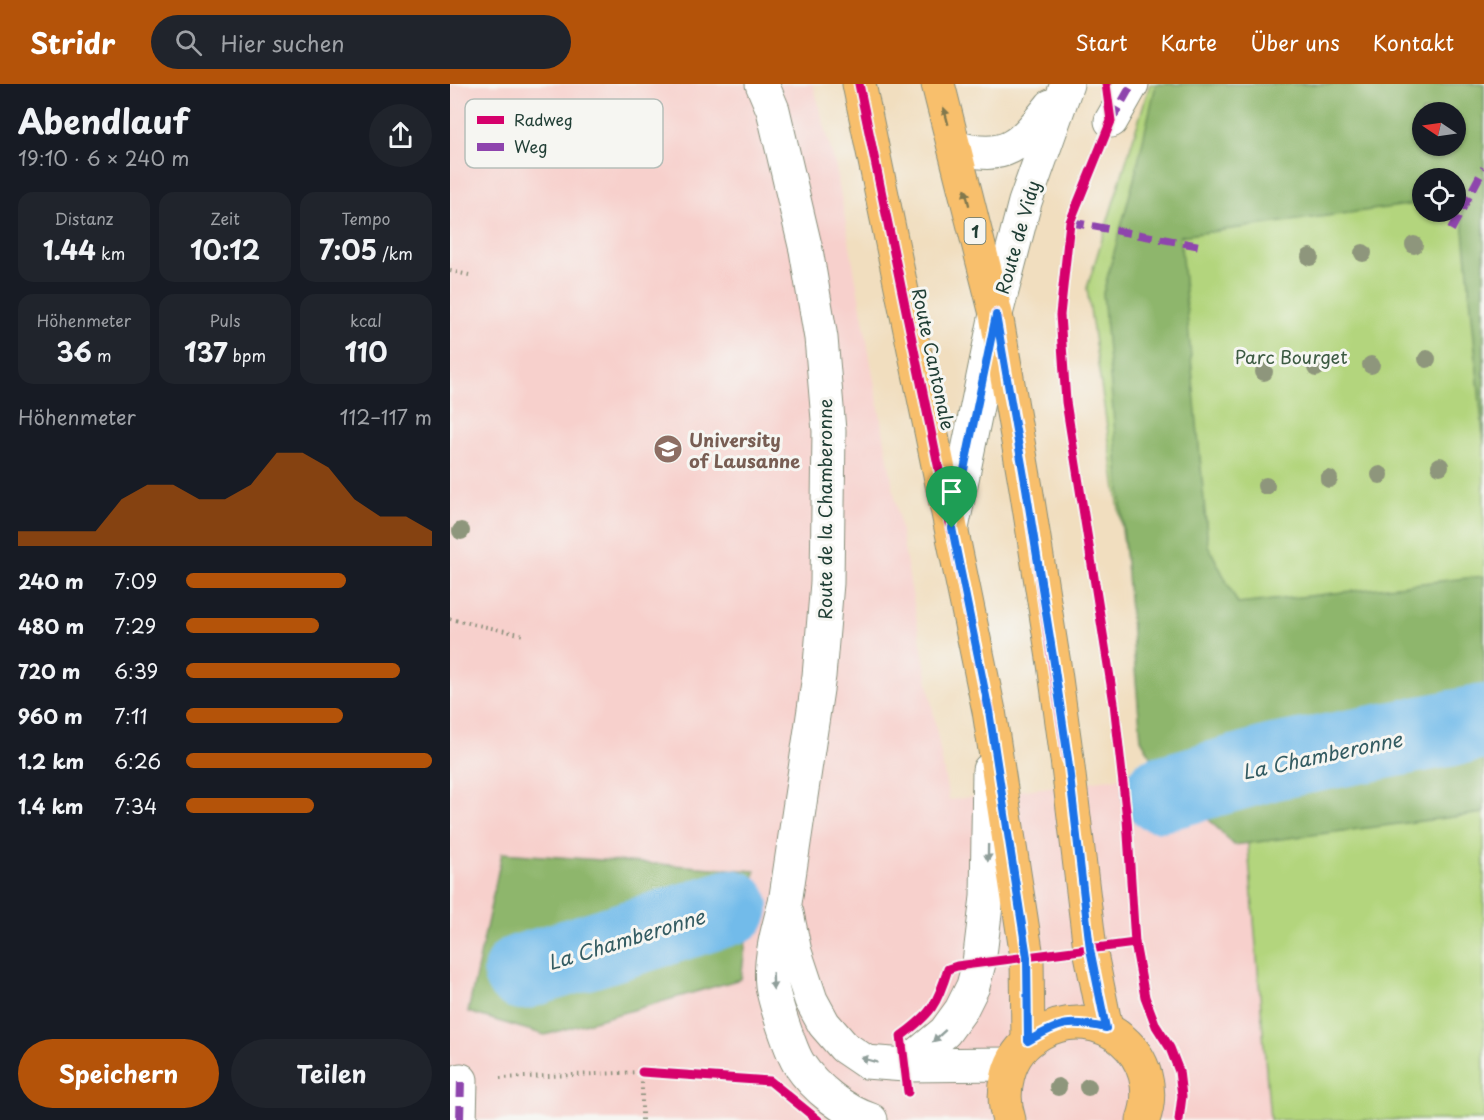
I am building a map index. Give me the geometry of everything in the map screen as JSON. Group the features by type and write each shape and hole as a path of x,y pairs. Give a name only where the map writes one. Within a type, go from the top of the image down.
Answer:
{"main road":[{"name":"Route Cantonale","path":"859,84 989,711 1027,957 1019,1052 1004,1090 1009,1120"},
{"name":"1","path":"938,84 996,315 1054,663 1090,949 1106,1028"},
{"path":"1019,1052 1052,1027 1079,1022 1106,1028 1126,1042 1141,1062 1148,1085 1147,1109 1143,1120"}],"street":[{"name":"Route de la Chamberonne","path":"762,84 773,110 806,250 821,338 829,431 827,583 819,676 784,903 775,938 772,985 782,1022 798,1063 825,1093 858,1116 871,1120"},
{"path":"1111,121 1132,84"},
{"name":"Route de Vidy","path":"952,528 996,315 1025,202 1065,87"},
{"name":"Route de Vidy","path":"955,147 974,153 999,153 1027,137 1065,87"},
{"path":"905,1065 945,1032 973,986 979,963 987,897 989,711"},
{"name":"Route de la Chamberonne","path":"784,903 795,952 811,1000 825,1024 844,1047 866,1062 905,1065 1019,1052"},
{"path":"460,1120 461,1080"}],"path":[{"path":"450,271 469,275"},
{"path":"450,619 524,635"},
{"path":"642,1072 642,1120"},
{"path":"461,1080 642,1072 770,1081"}],"shaded area":[{"name":"University of Lausanne","path":"450,84 813,84 836,168 949,800 1484,730 1484,1120 450,1120"}],"green space":[{"name":"Parc Bourget","path":"1150,84 1484,84 1484,1120 1270,1120 1242,771 1160,794 1087,288"},
{"path":"1156,84 1484,84 1484,446 1463,222 1466,222 1466,168 1412,168 1412,204 1180,236 1208,545 1238,604 1484,576 1484,813 1234,845 1158,768 1141,739 1103,293 1134,179"},
{"path":"502,853 755,871 741,979 545,1035 468,1012"}],"waterway":[{"name":"La Chamberonne","path":"1160,794 1274,762 1484,722"},
{"name":"La Chamberonne","path":"521,972 731,907"}],"marked path":[{"path":"1111,121 1132,84"},
{"path":"1451,230 1484,168"},
{"path":"1070,222 1200,246"},
{"path":"460,1120 461,1080"}],"cycle path":[{"path":"859,84 989,711"},
{"path":"1106,84 1111,121 1070,222 1060,315 1066,402 1114,703 1127,819 1135,943 1145,997 1156,1026 1170,1048 1179,1071 1182,1096 1179,1120"},
{"path":"996,314 1026,488 1067,759"},
{"path":"908,1092 901,1036 932,1008 948,969 1135,943"},
{"path":"1090,949 1106,1028"},
{"path":"642,1072 770,1081 818,1120"}],"place":[{"name":"University of Lausanne","path":"668,449"}],"route":[{"path":"996,315 1054,663 1068,759 1090,949 1106,1028 1079,1022 1052,1027 1028,1041 1027,957 989,711 952,528 996,315"}]}
